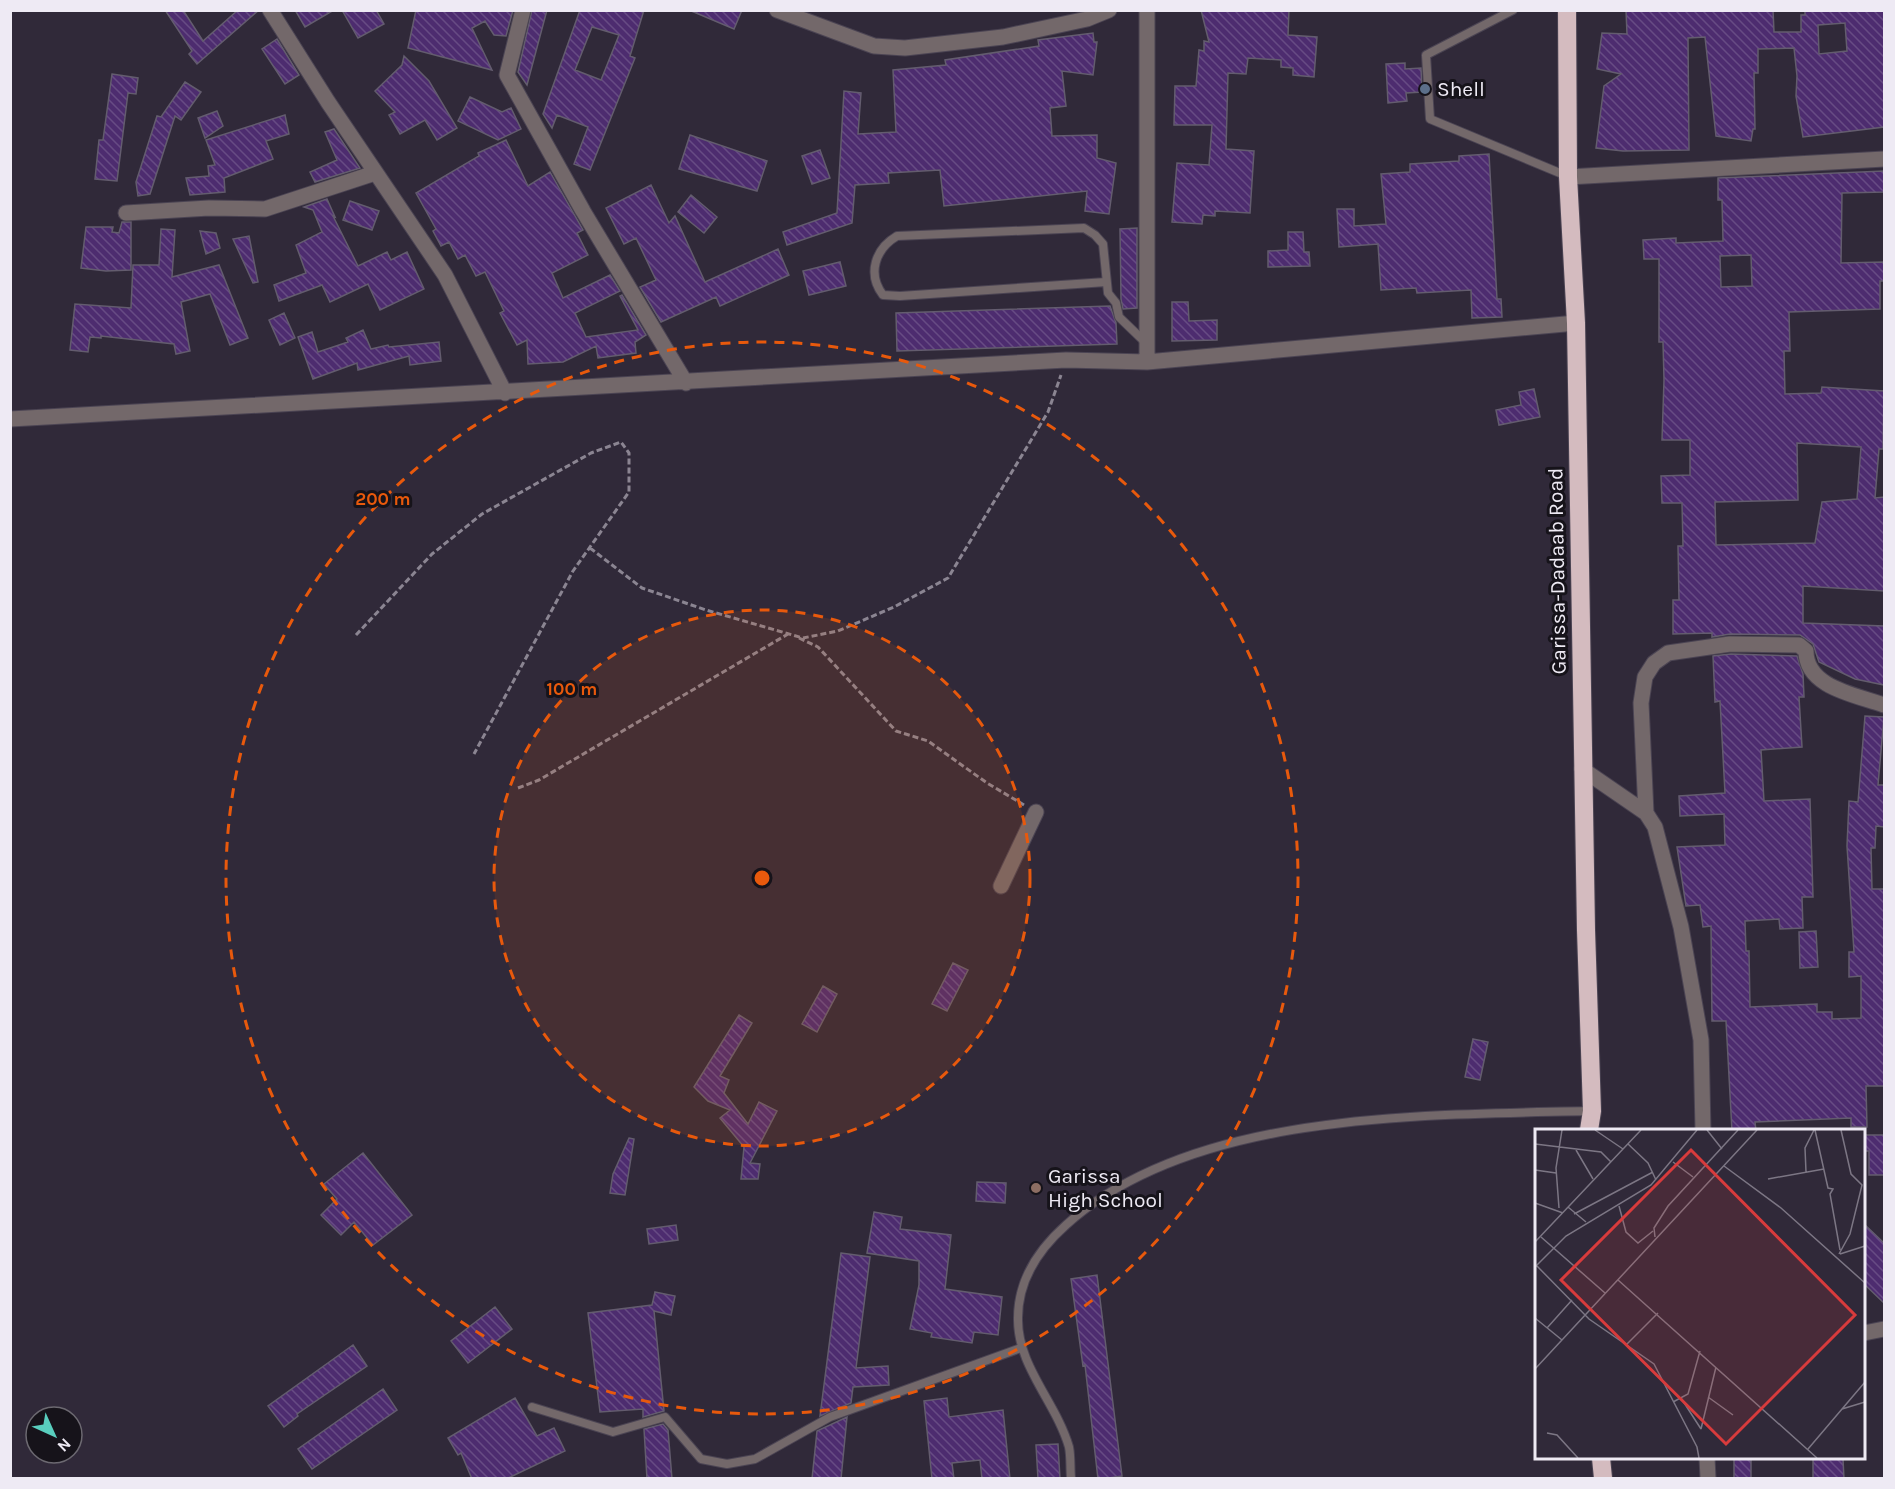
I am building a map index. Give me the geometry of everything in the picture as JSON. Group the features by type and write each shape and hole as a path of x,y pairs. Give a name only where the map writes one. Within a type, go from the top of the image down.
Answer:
{"highway":[{"name":"Garissa-Dadaab Road","path":"1567,10 1569,177 1576,322 1582,769 1592,1110 1590,1129"},
{"path":"1601,1459 1603,1479"}],"street":[{"path":"270,10 375,173 444,274 505,393"},
{"path":"523,10 507,75 583,211 686,383"},
{"path":"777,10 874,46 905,48 1003,37 1087,19 1109,10"},
{"path":"1147,10 1147,362"},
{"path":"1569,177 1884,159"},
{"path":"126,213 210,208 265,209 375,173"},
{"path":"10,419 1066,360 1147,362 1576,322"},
{"path":"1646,813 1641,703 1645,677 1654,663 1668,653 1730,644 1799,645 1806,651 1806,662 1814,675 1825,684 1884,705"},
{"path":"1582,769 1646,813 1655,828 1681,927 1701,1040 1703,1129"},
{"path":"1000,886 1036,812"},
{"path":"1865,1333 1884,1329"},
{"path":"1707,1459 1708,1479"}],"lane":[{"path":"1514,10 1426,55 1430,119 1569,177"},
{"path":"1106,282 900,296 883,295 877,287 875,277 877,255 884,244 897,236 1084,228 1103,244 1106,282 1119,317 1146,344"},
{"path":"1071,1479 1069,1449 1059,1420 1021,1348 1018,1317 1027,1271 1052,1238 1092,1202 1147,1172 1236,1141 1392,1116 1592,1110"},
{"path":"532,1407 613,1432 665,1417 701,1459 727,1464 754,1459 830,1417 1021,1348"}],"path":[{"path":"590,548 642,588 803,638 838,631 894,607 948,578 1048,412 1066,360"},
{"path":"356,635 432,554 482,514 591,453 621,442 629,453 629,492 573,571 474,754"},
{"path":"518,788 539,780 788,633"},
{"path":"788,633 818,647 896,731 928,741 987,783 1036,812"}],"building":[{"path":"165,10 183,10 203,41 238,10 259,10 197,64 189,54 192,51"},
{"path":"295,10 334,10 305,27"},
{"path":"342,10 376,10 384,24 358,38"},
{"path":"416,10 513,10 506,36 494,35 485,21 472,28 492,70 408,48"},
{"path":"532,10 547,10 527,85 518,72"},
{"path":"580,10 644,10 630,56 635,58 590,170 574,164 588,127 557,115 552,128 543,114","holes":["592,27 619,35 601,80 575,70"]},
{"path":"689,10 742,10 734,29"},
{"path":"1201,10 1289,10 1288,35 1317,37 1314,77 1293,75 1293,68 1281,67 1281,60 1248,58 1246,74 1228,73 1226,149 1254,151 1250,213 1215,211 1215,216 1203,215 1202,224 1172,222 1177,163 1209,165 1212,125 1174,125 1175,86 1196,86 1199,50 1204,51 1204,41 1209,42"},
{"path":"1626,10 1773,10 1774,32 1801,32 1801,15 1805,15 1805,10 1884,10 1884,127 1803,137 1796,96 1797,76 1794,48 1758,49 1758,73 1754,73 1755,129 1753,129 1751,141 1716,136 1705,37 1688,38 1689,150 1623,151 1596,148 1604,86 1621,74 1597,69 1602,33 1627,34","holes":["1845,23 1847,51 1819,54 1818,25"]},
{"path":"1093,33 1094,42 1097,42 1093,75 1062,71 1066,106 1050,108 1052,136 1097,135 1097,158 1116,163 1109,214 1085,211 1087,191 944,206 940,170 888,173 889,183 855,185 852,223 787,245 783,232 837,213 844,91 861,93 858,134 896,132 893,70 946,65 945,60 1039,46 1038,40"},
{"path":"277,39 299,75 285,84 262,49"},
{"path":"404,56 429,81 457,128 437,140 425,120 400,134 389,115 395,112 375,91 402,65"},
{"path":"1405,63 1405,69 1421,68 1422,92 1406,93 1407,101 1388,103 1386,64"},
{"path":"112,74 138,78 136,94 128,93 117,181 95,179 99,140 103,140"},
{"path":"185,82 201,92 181,120 175,116 150,194 138,196 136,182 157,116 161,117"},
{"path":"470,97 502,112 511,108 521,129 498,140 458,121"},
{"path":"217,111 223,126 205,138 198,118"},
{"path":"285,115 289,134 266,141 273,159 224,178 225,192 190,195 186,178 209,176 208,166 215,165 206,140"},
{"path":"334,129 360,168 315,182 310,172 337,160 325,132"},
{"path":"690,135 767,161 757,191 679,169"},
{"path":"506,140 528,186 550,172 583,230 577,233 588,255 552,273 563,298 610,275 620,291 575,313 586,337 638,330 620,296 622,295 646,335 635,342 636,353 598,358 596,346 563,362 528,364 527,340 517,345 500,313 504,311 485,272 476,276 465,255 458,259 449,242 441,246 433,231 436,229 416,193 479,156 478,153"},
{"path":"820,150 830,178 812,184 802,156"},
{"path":"1489,154 1497,299 1501,299 1502,317 1472,318 1471,290 1417,293 1416,288 1381,290 1378,244 1339,247 1337,209 1354,209 1354,226 1386,224 1381,174 1410,172 1410,164 1459,161 1459,156"},
{"path":"1884,171 1884,192 1842,193 1841,263 1884,262 1884,281 1880,281 1880,309 1789,312 1790,351 1784,351 1785,394 1821,393 1822,387 1884,391 1883,449 1879,449 1875,498 1884,497 1884,591 1803,586 1803,623 1884,626 1884,685 1855,679 1819,662 1813,644 1800,635 1730,634 1712,637 1712,633 1673,634 1673,600 1679,600 1678,546 1683,546 1682,503 1662,503 1661,476 1690,475 1690,440 1662,440 1664,380 1663,342 1659,342 1659,259 1644,259 1643,240 1676,238 1676,243 1723,241 1722,200 1718,200 1718,178","holes":["1751,255 1752,286 1721,287 1720,256","1797,443 1861,447 1857,499 1822,502 1815,543 1716,545 1715,502 1798,500"]},
{"path":"651,185 669,223 675,216 705,282 778,249 789,275 720,306 716,297 661,322 640,287 656,280 636,238 624,244 606,208"},
{"path":"691,195 717,217 704,233 678,212"},
{"path":"327,199 358,266 387,252 391,260 407,252 424,289 380,310 368,284 330,302 322,285 279,301 274,285 306,273 296,245 322,232 313,210 304,207"},
{"path":"350,201 379,211 372,230 343,220"},
{"path":"122,222 131,222 131,270 106,271 81,268 86,227 113,227 112,232 119,233"},
{"path":"1137,228 1137,308 1123,309 1120,229"},
{"path":"161,229 175,230 172,277 219,265 248,338 230,345 210,294 181,302 190,351 176,354 174,344 101,336 101,338 90,337 88,352 70,350 75,304 131,308 133,265 159,265"},
{"path":"200,231 216,233 220,248 206,254"},
{"path":"1288,232 1303,232 1304,252 1309,252 1310,266 1268,267 1268,251 1288,250"},
{"path":"249,236 258,282 253,283 233,239"},
{"path":"840,262 846,286 809,295 803,271"},
{"path":"1172,302 1188,302 1189,321 1217,320 1217,340 1172,341"},
{"path":"1110,306 1116,323 1117,344 897,351 896,313"},
{"path":"284,313 295,338 280,345 269,320"},
{"path":"363,330 371,349 388,345 389,347 439,342 441,361 410,365 409,356 358,370 357,363 313,379 298,337 312,332 318,352 348,342 346,338"},
{"path":"1534,389 1540,417 1499,425 1496,410 1521,405 1519,392"},
{"path":"1731,654 1797,656 1803,674 1804,697 1799,697 1802,747 1761,750 1764,801 1810,799 1813,897 1802,897 1803,928 1780,929 1779,919 1745,921 1746,951 1749,951 1750,1007 1817,1004 1817,1012 1832,1012 1832,1019 1861,1018 1861,976 1849,977 1849,952 1854,952 1847,846 1849,801 1858,802 1865,716 1884,717 1878,785 1884,785 1884,827 1876,826 1875,848 1871,848 1872,889 1884,889 1884,1086 1866,1086 1867,1127 1851,1127 1851,1118 1755,1122 1756,1129 1732,1129 1726,1021 1712,1021 1711,926 1703,927 1700,905 1686,906 1677,847 1725,845 1724,814 1680,816 1679,796 1725,793 1720,701 1715,702 1713,656"},
{"path":"1816,931 1818,967 1800,968 1799,932"},
{"path":"953,963 968,970 947,1011 932,1004"},
{"path":"823,986 837,994 817,1032 802,1024"},
{"path":"739,1015 752,1023 720,1076 729,1080 724,1093 748,1124 759,1102 777,1111 750,1163 760,1164 758,1179 741,1179 744,1147 720,1118 730,1110 708,1101 694,1087"},
{"path":"1473,1039 1488,1042 1480,1080 1465,1077"},
{"path":"1865,1135 1884,1135 1884,1175 1869,1175 1869,1151 1865,1151"},
{"path":"629,1138 634,1139 625,1195 610,1193 613,1174"},
{"path":"363,1153 412,1215 373,1245 354,1222 341,1235 321,1215 337,1199 324,1184"},
{"path":"977,1182 1006,1183 1005,1203 976,1201"},
{"path":"874,1212 902,1217 900,1229 951,1235 945,1289 1002,1297 998,1335 974,1332 972,1343 931,1337 932,1333 910,1329 919,1285 919,1261 867,1253"},
{"path":"676,1225 678,1240 649,1244 647,1229"},
{"path":"1865,1225 1884,1243 1884,1303 1865,1285"},
{"path":"841,1253 870,1257 856,1368 888,1366 889,1385 853,1387 851,1403 820,1416"},
{"path":"1097,1275 1122,1476 1102,1479 1098,1479 1085,1365 1083,1366 1071,1279"},
{"path":"655,1292 675,1296 671,1315 654,1311 664,1411 643,1417 643,1409 600,1412 588,1313 652,1305"},
{"path":"495,1307 512,1329 468,1363 451,1341"},
{"path":"353,1345 367,1366 297,1414 298,1416 284,1427 268,1406"},
{"path":"383,1389 397,1410 312,1469 298,1449"},
{"path":"515,1398 537,1436 554,1428 565,1451 506,1479 472,1479 461,1453 458,1455 448,1438"},
{"path":"947,1398 949,1417 1003,1410 1010,1479 982,1479 980,1460 952,1463 954,1479 932,1479 924,1401"},
{"path":"847,1417 841,1479 812,1479 817,1431"},
{"path":"663,1424 668,1430 672,1479 647,1479 644,1429"},
{"path":"1058,1444 1060,1479 1038,1479 1036,1445"},
{"path":"1734,1459 1751,1459 1751,1479 1734,1479"},
{"path":"1813,1459 1843,1459 1844,1479 1813,1479"}],"place":[{"name":"Shell","path":"1425,89"},
{"name":"Garissa High School","path":"1036,1188"}]}
